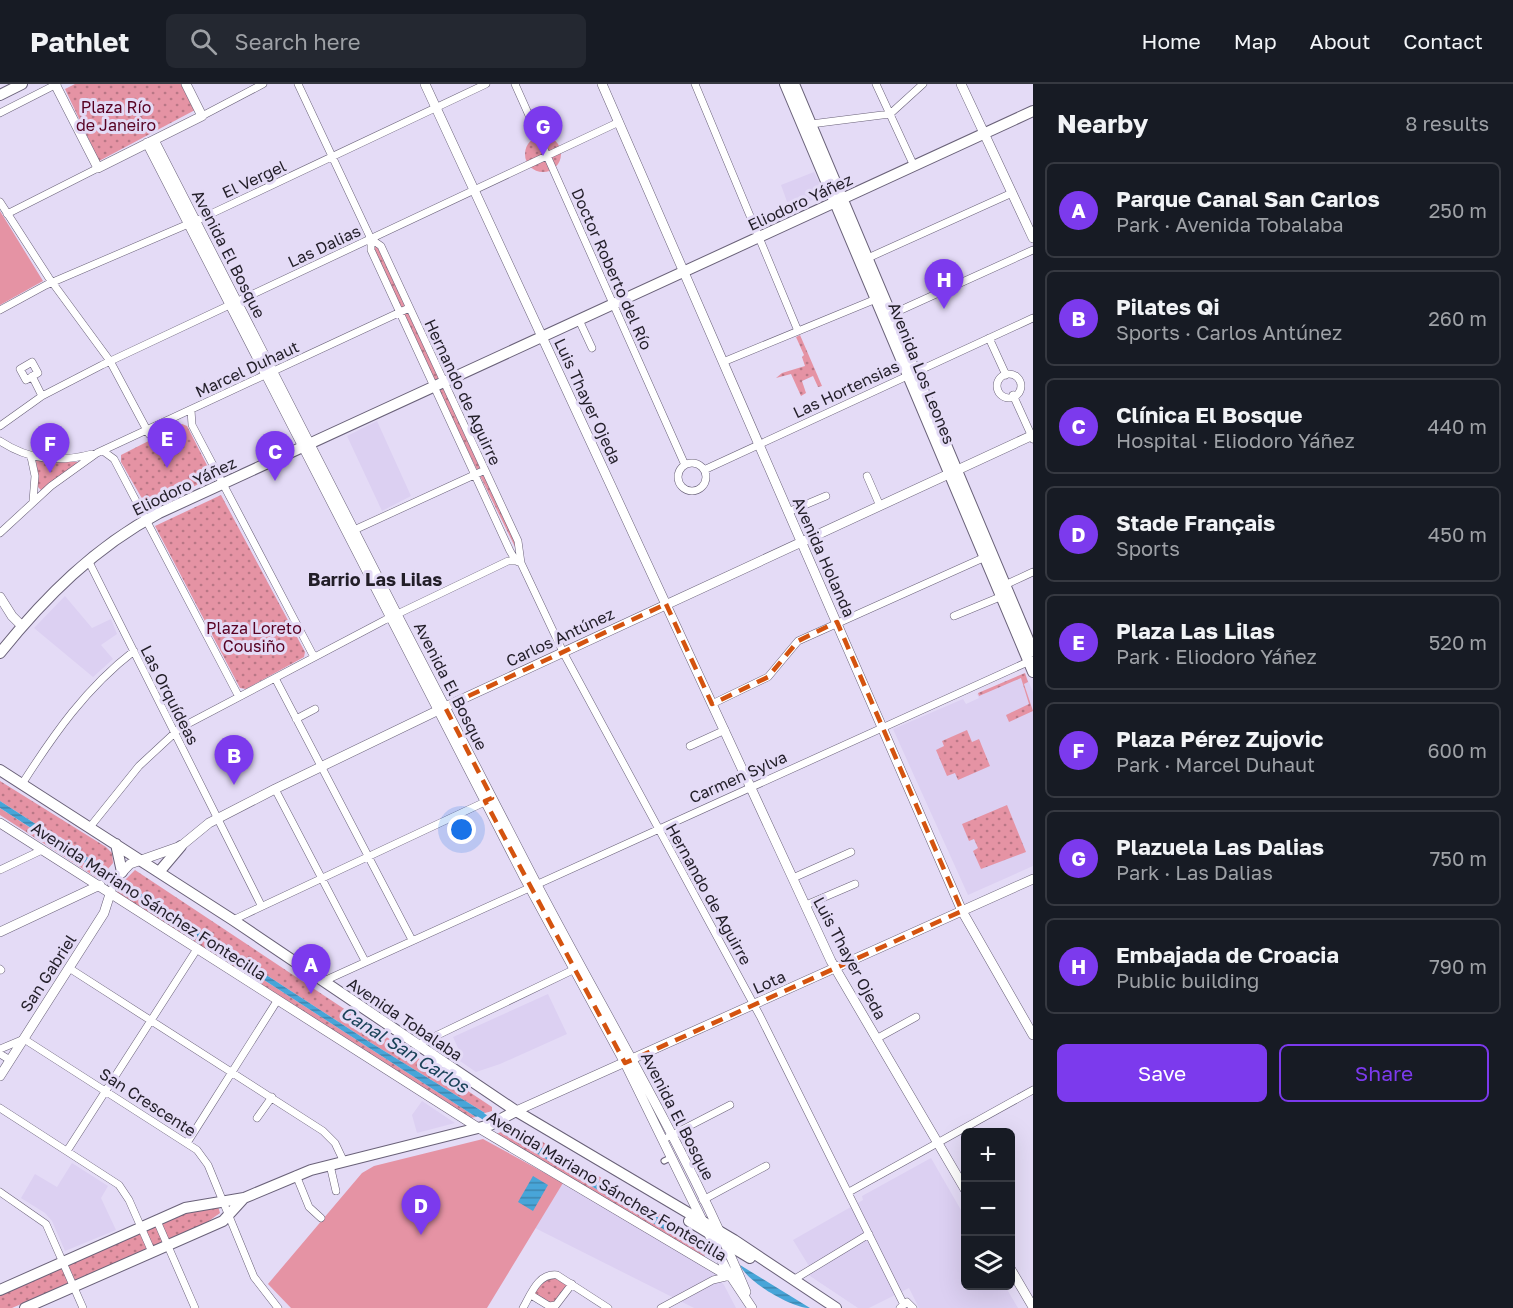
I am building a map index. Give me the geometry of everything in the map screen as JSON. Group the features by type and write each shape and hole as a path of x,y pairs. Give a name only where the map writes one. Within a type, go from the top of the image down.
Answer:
{"main road":[{"path":"0,95 22,84"},
{"name":"Avenida Los Leones","path":"785,84 868,258 892,315 911,374"},
{"name":"Avenida Los Leones","path":"794,84 876,299 1005,585 1032,657 1033,672"},
{"name":"Eliodoro Yáñez","path":"0,653 22,626 88,560 147,519 1033,111"},
{"name":"Avenida Los Leones","path":"953,473 983,558 1000,597 1032,657"},
{"name":"Avenida Tobalaba","path":"0,770 233,920 516,1112 705,1222 714,1232 722,1261 793,1280"},
{"path":"116,844 116,879"},
{"path":"159,872 181,846"},
{"name":"Lota","path":"244,1198 296,1175 489,1123 516,1112"},
{"name":"Avenida Tobalaba","path":"646,1189 654,1199 781,1269 793,1280 836,1308"},
{"path":"0,1290 185,1208 244,1198"},
{"path":"25,1308 205,1230 229,1215 244,1198"}],"street":[{"path":"0,113 55,84 98,168"},
{"path":"186,84 202,116"},
{"path":"7,214 263,84"},
{"name":"Hernando de Aguirre","path":"298,84 370,239 370,250 398,313 485,470 520,545 519,562"},
{"name":"Luis Thayer Ojeda","path":"425,84 835,968 961,1182"},
{"name":"El Vergel","path":"0,310 52,282 192,223 486,84"},
{"name":"Doctor Roberto del Río","path":"515,84 685,465"},
{"name":"Avenida Holanda","path":"602,84 837,622 880,727 963,911 1033,1035"},
{"path":"694,84 798,331"},
{"path":"876,84 914,166"},
{"path":"811,124 890,114 923,84"},
{"path":"961,84 1033,238"},
{"name":"Las Dalias","path":"0,426 42,396 110,361 619,122"},
{"name":"Avenida El Bosque","path":"151,142 532,885 703,1200 714,1232"},
{"path":"868,258 1012,193"},
{"path":"0,202 52,282 110,361 149,433"},
{"name":"Hernando de Aguirre","path":"370,239 379,243 409,308 474,475 562,652 754,1005 849,1192 901,1306"},
{"path":"892,315 1033,250"},
{"path":"723,362 876,299"},
{"name":"Marcel Duhaut","path":"30,456 58,459 100,452 149,433 191,410 409,308"},
{"name":"Las Hortensias","path":"704,470 1033,318"},
{"path":"579,320 592,348"},
{"path":"989,338 1006,375"},
{"path":"1016,374 1022,385 1021,391 1002,398 995,386 998,379 1006,375 1016,374"},
{"path":"32,376 42,396"},
{"path":"1013,395 1033,436"},
{"path":"191,410 192,425"},
{"path":"114,459 117,450 149,433 180,421 186,420 192,425 314,657"},
{"name":"Carlos Antúnez","path":"116,879 140,860 181,846 200,828 275,789 562,652 1033,436"},
{"path":"0,441 30,456 35,476 33,501"},
{"path":"100,452 114,459 239,697"},
{"name":"Marcel Duhaut","path":"0,533 33,501 100,452"},
{"path":"685,465 698,465 704,470 704,484 697,490 688,490 680,485 678,476 685,465"},
{"path":"351,532 485,470"},
{"path":"867,476 880,506"},
{"path":"788,512 826,496"},
{"path":"712,704 768,677 798,641 983,558"},
{"name":"Las Orquídeas","path":"88,560 261,905"},
{"path":"90,827 139,766 174,732 394,616 508,561 519,562"},
{"path":"1005,585 1033,572"},
{"path":"0,597 12,616 22,626"},
{"path":"954,616 1000,597"},
{"path":"22,784 72,711 93,687 134,651"},
{"name":"Carmen Sylva","path":"324,981 1032,657"},
{"path":"275,678 412,940"},
{"path":"296,719 315,710"},
{"path":"690,746 725,730"},
{"path":"275,789 365,961"},
{"path":"233,920 489,800"},
{"name":"Avenida Mariano Sánchez Fontecilla","path":"0,823 277,1001 722,1261"},
{"path":"0,870 42,850"},
{"path":"793,878 851,852"},
{"path":"0,932 116,879"},
{"name":"San Gabriel","path":"0,1076 104,913 116,879"},
{"name":"Lota","path":"516,1112 1033,879"},
{"path":"806,905 855,884"},
{"path":"67,1151 197,949"},
{"path":"417,1045 578,967"},
{"path":"69,968 328,1134 339,1148 344,1162"},
{"path":"187,1143 277,1001"},
{"path":"876,1039 916,1017"},
{"path":"0,1049 24,1039"},
{"name":"San Crescente","path":"24,1039 187,1143 204,1160 254,1277 278,1308"},
{"path":"0,1054 10,1059"},
{"path":"849,1192 1033,1090"},
{"path":"257,1118 272,1097"},
{"path":"667,1137 730,1105"},
{"path":"0,1108 119,1185 152,1252"},
{"name":"Avenida El Bosque","path":"667,1137 668,1159 705,1222"},
{"path":"330,1166 336,1191"},
{"path":"690,1194 703,1200 766,1166"},
{"path":"296,1175 309,1207 321,1218"},
{"path":"0,1192 44,1221 83,1308"},
{"path":"157,1221 195,1308"},
{"path":"793,1280 869,1234"},
{"path":"661,1308 713,1280 722,1261"},
{"path":"722,1261 743,1285 752,1308"},
{"path":"722,1261 752,1308"},
{"path":"523,1308 539,1281 550,1274 557,1275 608,1308"},
{"path":"1015,1275 1033,1307"},
{"path":"531,1295 549,1306 556,1305 572,1284"},
{"path":"901,1306 909,1303 913,1308"}],"highlighted area":[{"path":"666,604 712,704 768,677 798,641 837,622 962,911 625,1063 485,801 492,798 445,707"}],"shaded area":[{"path":"814,172 825,194 790,210 781,185"},
{"path":"377,421 411,496 382,511 347,436"},
{"path":"65,596 92,628 111,619 117,634 101,645 113,659 93,677 34,628"},
{"path":"1025,673 1033,692 1033,866 968,895 893,729 963,699 966,704 979,698 977,694"},
{"path":"548,994 567,1034 500,1064 476,1072 457,1059 462,1057 453,1037"},
{"path":"422,1101 455,1123 417,1133 412,1115"},
{"path":"931,1158 961,1210 961,1290 1007,1290 1018,1308 919,1308 909,1288 869,1308 858,1308 807,1274 812,1271 793,1240 863,1200 862,1196"},
{"path":"72,1163 108,1186 101,1198 116,1230 65,1251 52,1221 45,1213 21,1198 35,1174 57,1187"},
{"path":"563,1183 712,1269 724,1285 736,1308 694,1308 535,1228"}],"green space":[{"name":"Plaza Río de Janeiro","path":"75,84 182,84 195,110 99,161 65,89"},
{"path":"543,136 556,141 561,154 556,167 543,172 530,167 525,154 530,141"},
{"path":"0,211 43,281 0,305"},
{"path":"373,246 377,246 517,546 519,555 430,374"},
{"path":"800,335 822,386 818,387 813,376 802,381 806,393 801,396 791,374 776,378 782,373 805,366 802,357 804,355 796,337"},
{"path":"182,424 187,426 213,477 148,509 121,462 121,455"},
{"path":"36,460 78,462 41,490 38,487"},
{"name":"Plaza Loreto Cousiño","path":"221,495 305,652 304,657 246,689 240,688 155,526"},
{"path":"1025,673 1028,682 1024,684 1033,711 1009,722 1006,715 1029,704 1021,678 979,696 978,693"},
{"path":"967,730 972,742 979,739 990,766 958,780 955,773 947,776 936,750 944,746 942,741"},
{"path":"0,781 106,847 112,853 113,863 107,870 0,801"},
{"path":"1007,805 1026,852 981,869 973,851 978,848 974,839 969,841 962,824"},
{"path":"0,808 103,875 97,878 0,815"},
{"path":"135,870 492,1107 492,1111 485,1113 368,1041 123,882"},
{"path":"120,887 476,1117 470,1118 116,894"},
{"path":"515,1125 698,1237 701,1243 509,1128"},
{"path":"501,1132 705,1254 703,1260 496,1134"},
{"path":"483,1139 563,1183 487,1308 291,1308 268,1284 362,1173 374,1166"},
{"path":"218,1206 220,1213 206,1223 12,1308 0,1308 0,1293 184,1212"},
{"path":"547,1277 557,1277 569,1284 553,1305 533,1294 540,1282"}],"water":[{"path":"0,801 110,872 107,877 0,808"},
{"path":"123,882 368,1041 485,1113 476,1117 120,887"},
{"path":"509,1128 701,1243 705,1254 501,1132"},
{"path":"533,1176 548,1185 533,1211 518,1202"},
{"path":"740,1265 810,1308 792,1304 771,1293 751,1279"}],"waterway":[{"name":"Canal San Carlos","path":"476,1112 511,1133"},
{"name":"Canal San Carlos","path":"697,1245 719,1259"}],"place":[{"name":"Plazuela Las Dalias","path":"543,156"},
{"name":"Embajada de Croacia","path":"944,309"},
{"name":"Plaza Las Lilas","path":"167,468"},
{"name":"Plaza Pérez Zujovic","path":"50,473"},
{"name":"Clínica El Bosque","path":"275,481"},
{"name":"Pilates Qi","path":"234,785"},
{"name":"Parque Canal San Carlos","path":"311,994"},
{"name":"Stade Français","path":"421,1235"}],"district":[{"name":"Barrio Las Lilas","path":"375,579"}]}
